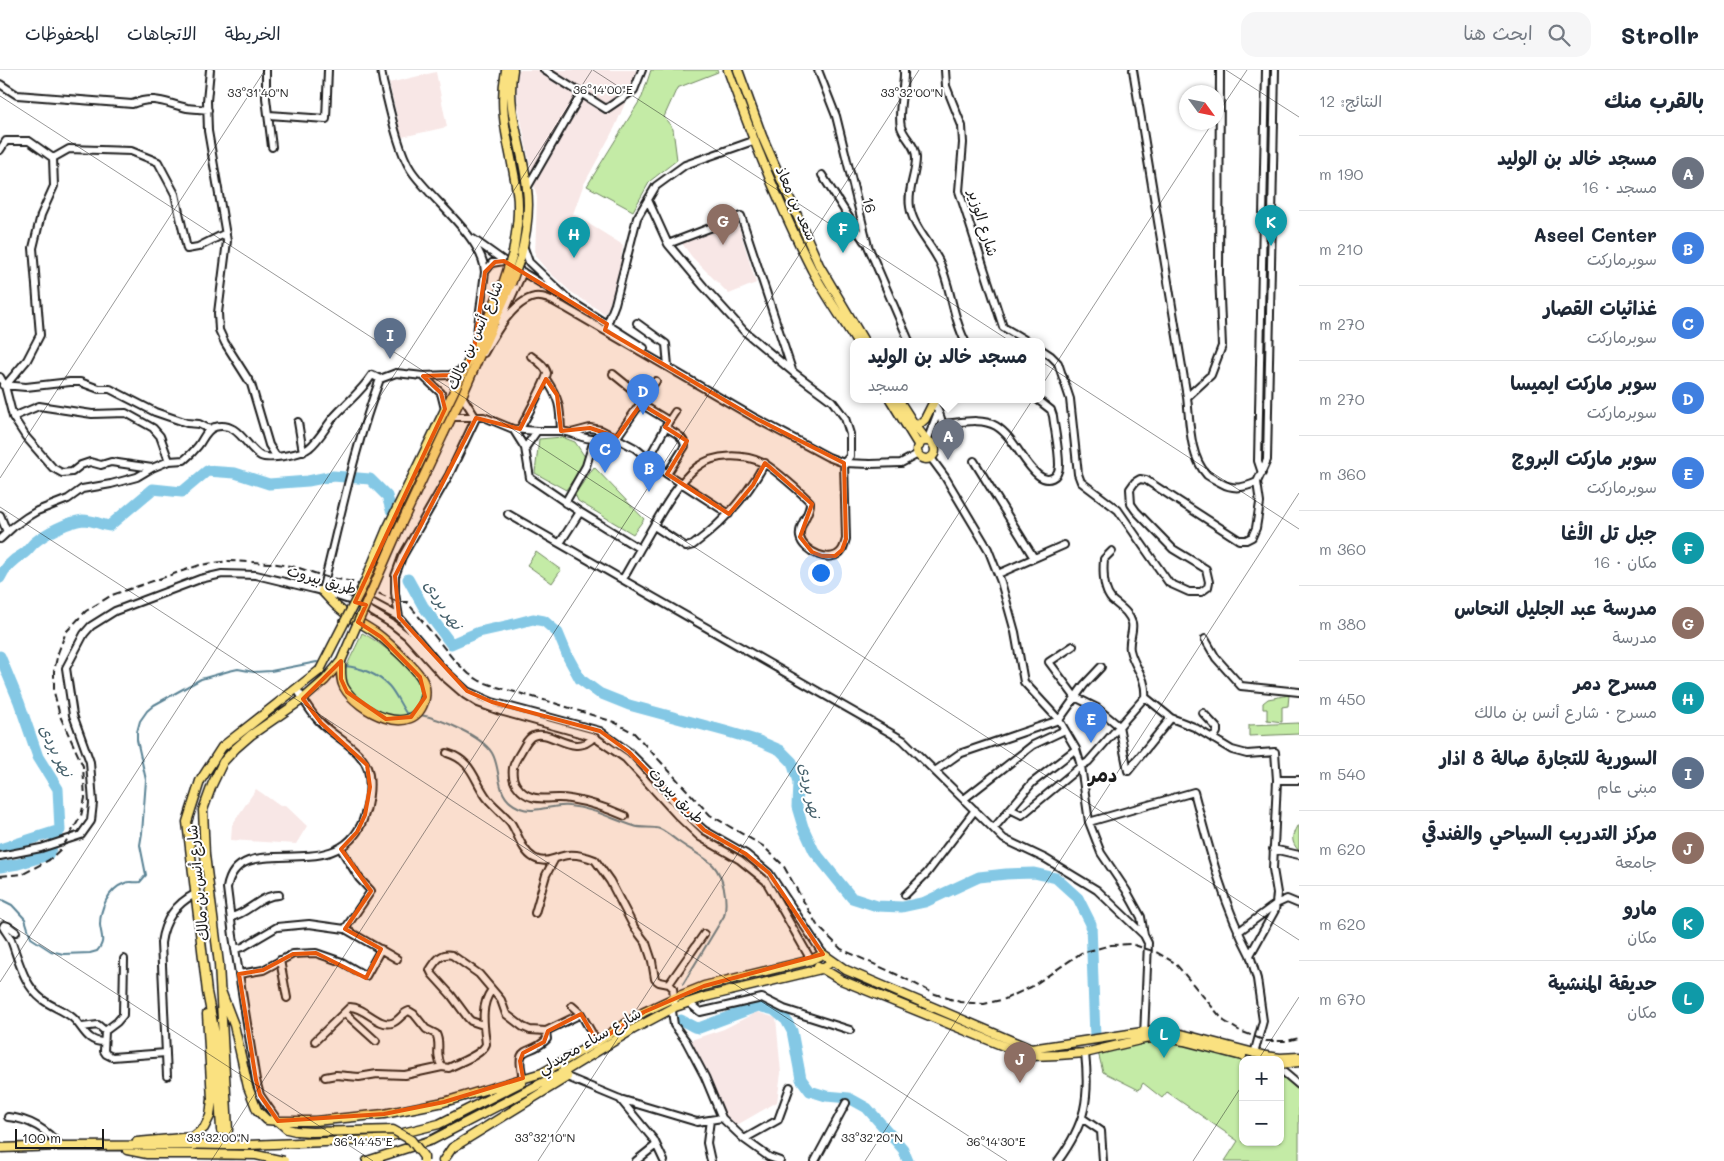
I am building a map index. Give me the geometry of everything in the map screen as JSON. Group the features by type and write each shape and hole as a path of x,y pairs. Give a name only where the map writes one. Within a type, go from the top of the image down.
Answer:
{"main road":[{"name":"شارع أنس بن مالك","path":"506,70 503,122 518,194 517,256"},
{"name":"شارع أنس بن مالك","path":"507,284 436,426 362,586 320,670 222,747 200,782 187,822 207,992 216,1039 224,1130 221,991 205,856 203,810 223,762 251,735 303,699 325,680 341,661 397,533 472,374 507,284 517,256 523,246 528,215 527,188 511,108 510,84 513,70"},
{"name":"سعد بن معاذ","path":"728,70 753,140 813,271 854,338"},
{"name":"سعد بن معاذ","path":"738,70 762,136 819,265 862,338"},
{"path":"892,403 919,446"},
{"path":"901,403 916,427 927,441 934,446 935,452 930,458 922,458 918,454 919,446 922,442 927,441"},
{"path":"916,427 925,419 932,403"},
{"path":"322,591 341,611 381,637 420,677 425,690 423,703 417,712 405,720 392,721 378,716 352,697 343,686 341,661"},
{"path":"221,991 234,1026 252,1100 262,1116 267,1120 278,1122 315,1121 384,1114 444,1102 523,1078 542,1072 597,1042 644,1012 674,998 704,986 811,960 823,954 846,970 1031,1050 1144,1035 1184,1041 1252,1056"},
{"path":"811,960 841,980 1032,1056 1085,1053 1144,1035"},
{"name":"شارع سناء محيدلي","path":"366,1161 432,1140 566,1074 632,1030 676,1007 688,1002 821,968 833,962"},
{"path":"110,1147 152,1140 193,1137 204,1128 210,1116 212,1099 207,992"},
{"path":"1284,1058 1299,1057"},
{"path":"1284,1064 1299,1062"},
{"name":"شارع سناء محيدلي","path":"0,1148 247,1145 375,1140 439,1124 542,1072"},
{"path":"443,1161 452,1148 566,1074"},
{"path":"278,1122 287,1129 312,1132 393,1130 411,1140 424,1157 424,1161"},
{"path":"110,1147 147,1154 256,1155 284,1161"}],"street":[{"path":"210,70 209,141 226,232 227,248 218,313 219,330 251,384 269,446 276,456"},
{"path":"266,70 266,98 272,146"},
{"path":"269,115 326,119 328,70"},
{"path":"381,70 402,149 410,170 468,235 482,255 485,272 474,350"},
{"path":"544,70 606,109 634,90 642,70"},
{"name":"16","path":"818,70 836,116 868,246 908,338"},
{"path":"904,70 902,128 916,150 916,164 909,193 910,209 918,228 939,262 964,338"},
{"name":"شارع الوزير","path":"946,70 946,86 962,126 963,143 959,191 1003,327 1022,338"},
{"path":"1133,70 1194,448 1200,465 1209,476 1235,488 1257,482 1267,460 1275,70"},
{"path":"1187,397 1211,375 1222,346 1219,273 1220,70"},
{"path":"1262,474 1258,461 1266,70"},
{"path":"0,84 16,95 132,104 145,99 208,110"},
{"path":"527,188 581,94"},
{"path":"606,327 637,218 656,186 685,164 753,140"},
{"path":"0,150 6,141 29,141 53,158"},
{"path":"53,158 69,148 131,150 158,162 175,194 187,249 198,247 226,232"},
{"path":"2,385 27,360 40,335 32,248 41,215 54,186 53,158"},
{"path":"822,175 868,246"},
{"path":"623,579 681,483 697,467 709,460 733,456 746,457 765,463 810,502 800,537 808,548 822,556 835,556 842,550 846,539 844,463 850,456 850,434 845,418 832,401 793,372 744,330 704,287 668,244 648,200"},
{"path":"668,244 741,216 793,372"},
{"path":"468,235 504,261 569,300 606,327"},
{"path":"523,246 529,262 569,300"},
{"path":"485,272 492,263 504,261"},
{"path":"472,374 492,339 523,272"},
{"path":"492,339 507,318 523,301 537,296 557,303 639,345 654,358 755,418 828,457 844,463 901,463 918,454"},
{"path":"637,323 666,344 668,366"},
{"path":"1045,352 1058,363 1070,399 1080,482 1118,510 1169,583 1189,592 1201,592 1208,587 1209,582 1206,569 1173,549 1131,504 1130,489 1135,482 1140,479 1146,480 1239,540 1246,540 1252,537 1256,528 1260,503 1257,482"},
{"path":"517,429 546,379 546,369 531,356"},
{"path":"0,539 32,514 64,500 82,489 137,478 152,468 170,461 184,460 197,447 208,429 219,426 234,430 262,456 302,452 313,444 333,418 366,384 372,375 380,379 396,373 423,376 450,375 465,369"},
{"path":"613,374 685,442 667,474"},
{"path":"423,376 441,392 445,409"},
{"path":"0,377 13,417 26,437 53,468 62,473 72,472 90,462 101,465 111,462 152,468"},
{"path":"322,591 351,468 367,414 380,379"},
{"path":"546,379 557,395 561,431"},
{"path":"452,417 490,418 517,429 538,432 561,431 600,440 615,436 656,381"},
{"path":"2,385 26,387 80,382 99,390 110,388 155,412 187,423 199,424 208,429"},
{"path":"462,396 476,418"},
{"path":"934,403 942,417 943,424 941,436 934,446"},
{"path":"943,424 977,421 997,427 1038,475 1048,479 1054,478 1057,475 1059,466 1053,416 1051,410 1042,403"},
{"path":"13,417 39,406 92,414 126,413 153,428 160,436 170,461"},
{"path":"649,458 675,412"},
{"path":"927,441 938,412"},
{"path":"399,617 395,593 396,576 402,556 449,475 476,418"},
{"path":"298,422 302,452"},
{"path":"571,433 590,428 615,436 649,458 667,474 729,514"},
{"path":"517,429 525,448 530,478 580,512 640,548"},
{"path":"525,448 538,432"},
{"path":"565,502 586,466 594,440"},
{"path":"930,458 945,477 988,549 998,574 1015,632 1024,682 1059,720 1076,749 1081,766 1089,822 1101,853 1126,890 1140,917 1148,943 1144,1035"},
{"path":"974,461 1034,558"},
{"path":"654,526 686,547 693,546 729,514 753,485 765,463"},
{"path":"560,543 580,512"},
{"path":"508,514 903,740 1004,839 1046,860 1097,890 1144,935"},
{"path":"0,515 7,532"},
{"path":"998,574 1064,545"},
{"path":"1010,809 1022,815 1088,762 1145,697 1146,686 1130,648 1133,625 1121,606 1107,592 1103,568 1104,559 1112,551"},
{"name":"طريق بيروت","path":"0,856 41,848 81,836 91,821 93,802 90,762 73,715 66,668 84,634 91,626 103,618 140,602 200,579 222,574 256,575 322,591 358,603 392,624 407,636 442,676 465,696 500,711 594,737 625,758 700,838 740,860 766,881 811,960"},
{"path":"358,603 373,603 399,617 441,667 467,691 492,702 600,731 629,752 653,776 681,810 704,830 746,854 769,873 823,954"},
{"path":"1205,639 1216,658 1241,686 1299,692"},
{"path":"1073,646 1049,662 1075,697 1097,708 1119,726 1128,771 1171,718"},
{"path":"935,770 959,754 1059,720 1075,697 1101,667"},
{"path":"278,1122 260,1095 256,1080 227,888 230,876 239,865 253,859 314,856 341,849 356,832 365,815 370,787 369,771 364,761 321,723 298,689"},
{"path":"1145,697 1171,718 1194,727 1232,750 1247,754 1275,752 1277,780 1273,869 1278,893 1275,910 1250,955"},
{"path":"1203,712 1217,728 1218,731 1213,739"},
{"path":"964,799 1033,745 1065,730"},
{"path":"594,737 585,744 577,745 542,736 534,736 528,741 514,764 515,782 523,792 535,798 548,800 564,798 585,801 625,816"},
{"path":"994,828 1032,783 1076,749"},
{"path":"447,754 458,757 469,767 487,798 510,822 529,854 539,860 554,860 568,855 595,860 610,881 634,927 646,943 652,960 655,979 669,984 673,988 676,1007 672,1011 674,1025 686,1041 705,1077 722,1118 744,1140 769,1157 780,1161"},
{"path":"1277,780 1299,780"},
{"path":"1089,822 1111,814 1194,792 1215,869 1238,932 1250,955 1257,979 1263,1021 1256,1056"},
{"path":"905,895 927,873 975,810"},
{"path":"341,849 359,878 371,891 345,929"},
{"path":"1273,849 1299,855"},
{"path":"535,913 546,875 554,860"},
{"path":"167,1076 161,956 162,936 167,921 175,910 182,902 195,894"},
{"path":"231,917 238,915 268,896 279,895"},
{"path":"1238,932 1276,904 1287,899 1299,904"},
{"path":"235,950 244,947 277,927 309,924 345,929 397,959"},
{"path":"16,932 8,926 4,925 3,927 12,942 19,965 31,987 43,1000 69,1014 82,1027 88,1038 104,1042"},
{"path":"669,984 704,934"},
{"path":"239,974 263,970 293,954 316,953 342,962 366,976 381,949"},
{"path":"483,1025 471,1021 432,974 430,970 440,956 452,955 479,974 491,991 501,1000 506,1014 516,1023 530,1030 546,1031 581,1014"},
{"path":"124,959 123,1016 105,1031 106,1054 112,1057 166,1053"},
{"path":"280,960 287,998"},
{"path":"315,1041 347,1009 355,1007 389,1023 396,1021 406,1012 411,1012 423,1026 434,1032 438,1037 438,1058 445,1069 449,1068 485,1048 483,1025 486,1000 491,991"},
{"path":"688,1002 700,1012 762,998 784,1009 850,1030"},
{"path":"572,1006 581,1014 597,1042"},
{"path":"345,1013 376,1041"},
{"path":"82,1027 98,1025 105,1031"},
{"path":"523,1078 521,1057 526,1051 547,1039 546,1031"},
{"path":"1058,1161 1070,1146 1082,1118 1088,1091 1085,1053"},
{"path":"560,1062 566,1074 620,1099 697,1122 722,1118"},
{"path":"325,1077 336,1075 405,1075 442,1066"},
{"path":"1284,1072 1299,1085"},
{"path":"744,1140 778,1120 790,1087"},
{"path":"620,1099 654,1140 664,1161"},
{"path":"815,1161 846,1103"},
{"path":"8,1117 31,1122 50,1134 62,1146"},
{"path":"1082,1118 1101,1131 1104,1161"},
{"path":"710,1120 707,1143 711,1161"},
{"path":"636,1161 656,1145"}],"highlighted area":[{"path":"504,261 523,272 607,324 605,330 755,418 844,463 846,539 842,550 835,556 822,556 812,552 800,537 812,504 765,463 753,485 729,514 667,474 687,441 665,427 669,421 641,404 617,437 590,428 561,431 557,395 546,379 520,429 476,418 395,576 399,617 467,691 492,702 600,731 629,752 704,830 746,854 769,873 823,954 704,986 644,1012 597,1042 581,1014 548,1031 544,1042 523,1053 520,1061 523,1078 444,1102 384,1114 278,1121 260,1095 256,1080 239,974 263,970 293,954 316,953 366,978 381,949 345,929 371,891 341,849 357,832 365,815 370,787 367,765 321,723 303,699 341,661 341,679 347,692 386,719 411,717 425,697 420,677 381,637 358,622 366,605 355,602 445,409 441,393 423,376 450,375 465,369 474,350 485,272 495,262"}],"shaded area":[{"path":"518,70 639,70 615,127 583,186 573,214 623,245 617,286 605,314 571,292 535,256 537,198 518,106 516,85"},
{"path":"436,72 447,127 402,137 389,83"},
{"path":"738,224 756,283 729,294 692,257 681,242"},
{"path":"256,789 280,806 285,805 307,826 296,844 231,840 232,825"},
{"path":"757,1012 776,1018 781,1073 777,1102 730,1129 691,1040 724,1029"}],"green space":[{"path":"651,70 717,70 718,72 677,88 664,117 673,129 677,160 650,181 633,211 587,186 642,97"},
{"path":"562,437 575,442 587,460 566,490 535,473 539,439"},
{"path":"594,467 644,519 633,534 578,501 575,494"},
{"path":"536,552 561,570 552,583 527,565"},
{"path":"362,633 394,655 416,677 421,691 420,699 417,705 406,714 391,717 380,714 354,695 348,688 344,675 345,671"},
{"path":"1289,695 1288,706 1282,707 1282,722 1267,720 1267,709 1263,709 1263,703 1268,699"},
{"path":"1299,723 1299,734 1249,736 1249,725"},
{"path":"1297,826 1299,826 1299,851 1294,845 1293,839"},
{"path":"1160,1039 1239,1057 1239,1146 1284,1146 1284,1074 1299,1087 1299,1161 1225,1161 1238,1141 1167,1092 1162,1098 1143,1083 1139,1090 1103,1072 1098,1052"}],"waterway":[{"name":"نهر بردى","path":"0,578 12,561 26,552 39,539 57,528 83,520 109,526 153,489 182,492 207,471 235,473 269,484 308,481 333,476 370,479 387,496 391,510"},
{"name":"نهر بردى","path":"408,579 423,606 451,644 479,632 533,619 544,621 558,633 580,679 599,693 629,705 759,741 780,750 792,762 798,782 797,807 803,827 814,851 852,898 877,906 902,907 925,902 979,877 1034,873 1056,878 1078,898 1091,924 1095,1037"},
{"name":"نهر بردى","path":"0,656 19,702 38,757 58,789 60,830 0,849"},
{"path":"0,901 2,900 12,905 25,919 31,938 51,951 63,954 97,951 102,941 100,925 103,906 106,900 119,886 128,882 140,882 146,875 140,845 146,780 137,732 140,721 147,711 154,705 201,679 238,669 254,672 271,671 317,662"},
{"path":"345,666 363,670 380,678 391,689 406,713 410,714"},
{"path":"420,715 438,720 470,734 487,747 495,760 502,791 511,803 520,808 532,810 563,806 577,807 594,811 637,827 660,829 713,865 720,876 724,889 726,903 724,916 683,984"},
{"path":"0,867 48,855 58,834"},
{"path":"681,1020 699,1028 758,1006 774,1010 786,1020 792,1031 801,1079 810,1091 826,1096 849,1098 867,1108 903,1149 908,1161"}],"tunnel":[{"path":"221,1130 223,1161"},
{"path":"228,1130 231,1161"}],"railway":[{"path":"0,876 23,874 49,860 62,848 81,816 85,798 83,766 60,716 54,692 54,671 66,632 86,611 112,595 200,565 228,561 271,563 296,567 326,577 353,582 398,602 407,602 454,660 480,681 614,722 634,733 710,815 763,846 783,865 817,925 841,949 935,994 960,1002 984,1004 1005,999 1031,987 1081,953 1111,945 1131,944 1156,952 1175,963 1224,1021 1240,1031 1266,1041 1286,1041 1299,1038"}],"place":[{"name":"مدرسة عبد الجليل النحاس","path":"723,245"},
{"name":"مارو","path":"1271,246"},
{"name":"جبل تل الأغا","path":"843,253"},
{"name":"مسرح دمر","path":"574,258"},
{"name":"السورية للتجارة صالة 8 اذار","path":"390,359"},
{"name":"سوبر ماركت ايميسا","path":"643,415"},
{"name":"مسجد خالد بن الوليد","path":"948,460"},
{"name":"غذائيات القصار","path":"605,473"},
{"name":"Aseel Center","path":"649,492"},
{"name":"سوبر ماركت البروج","path":"1091,743"},
{"name":"حديقة المنشية","path":"1164,1058"},
{"name":"مركز التدريب السياحي والفندقي","path":"1020,1083"}],"district":[{"name":"دمر","path":"1103,774"}]}
